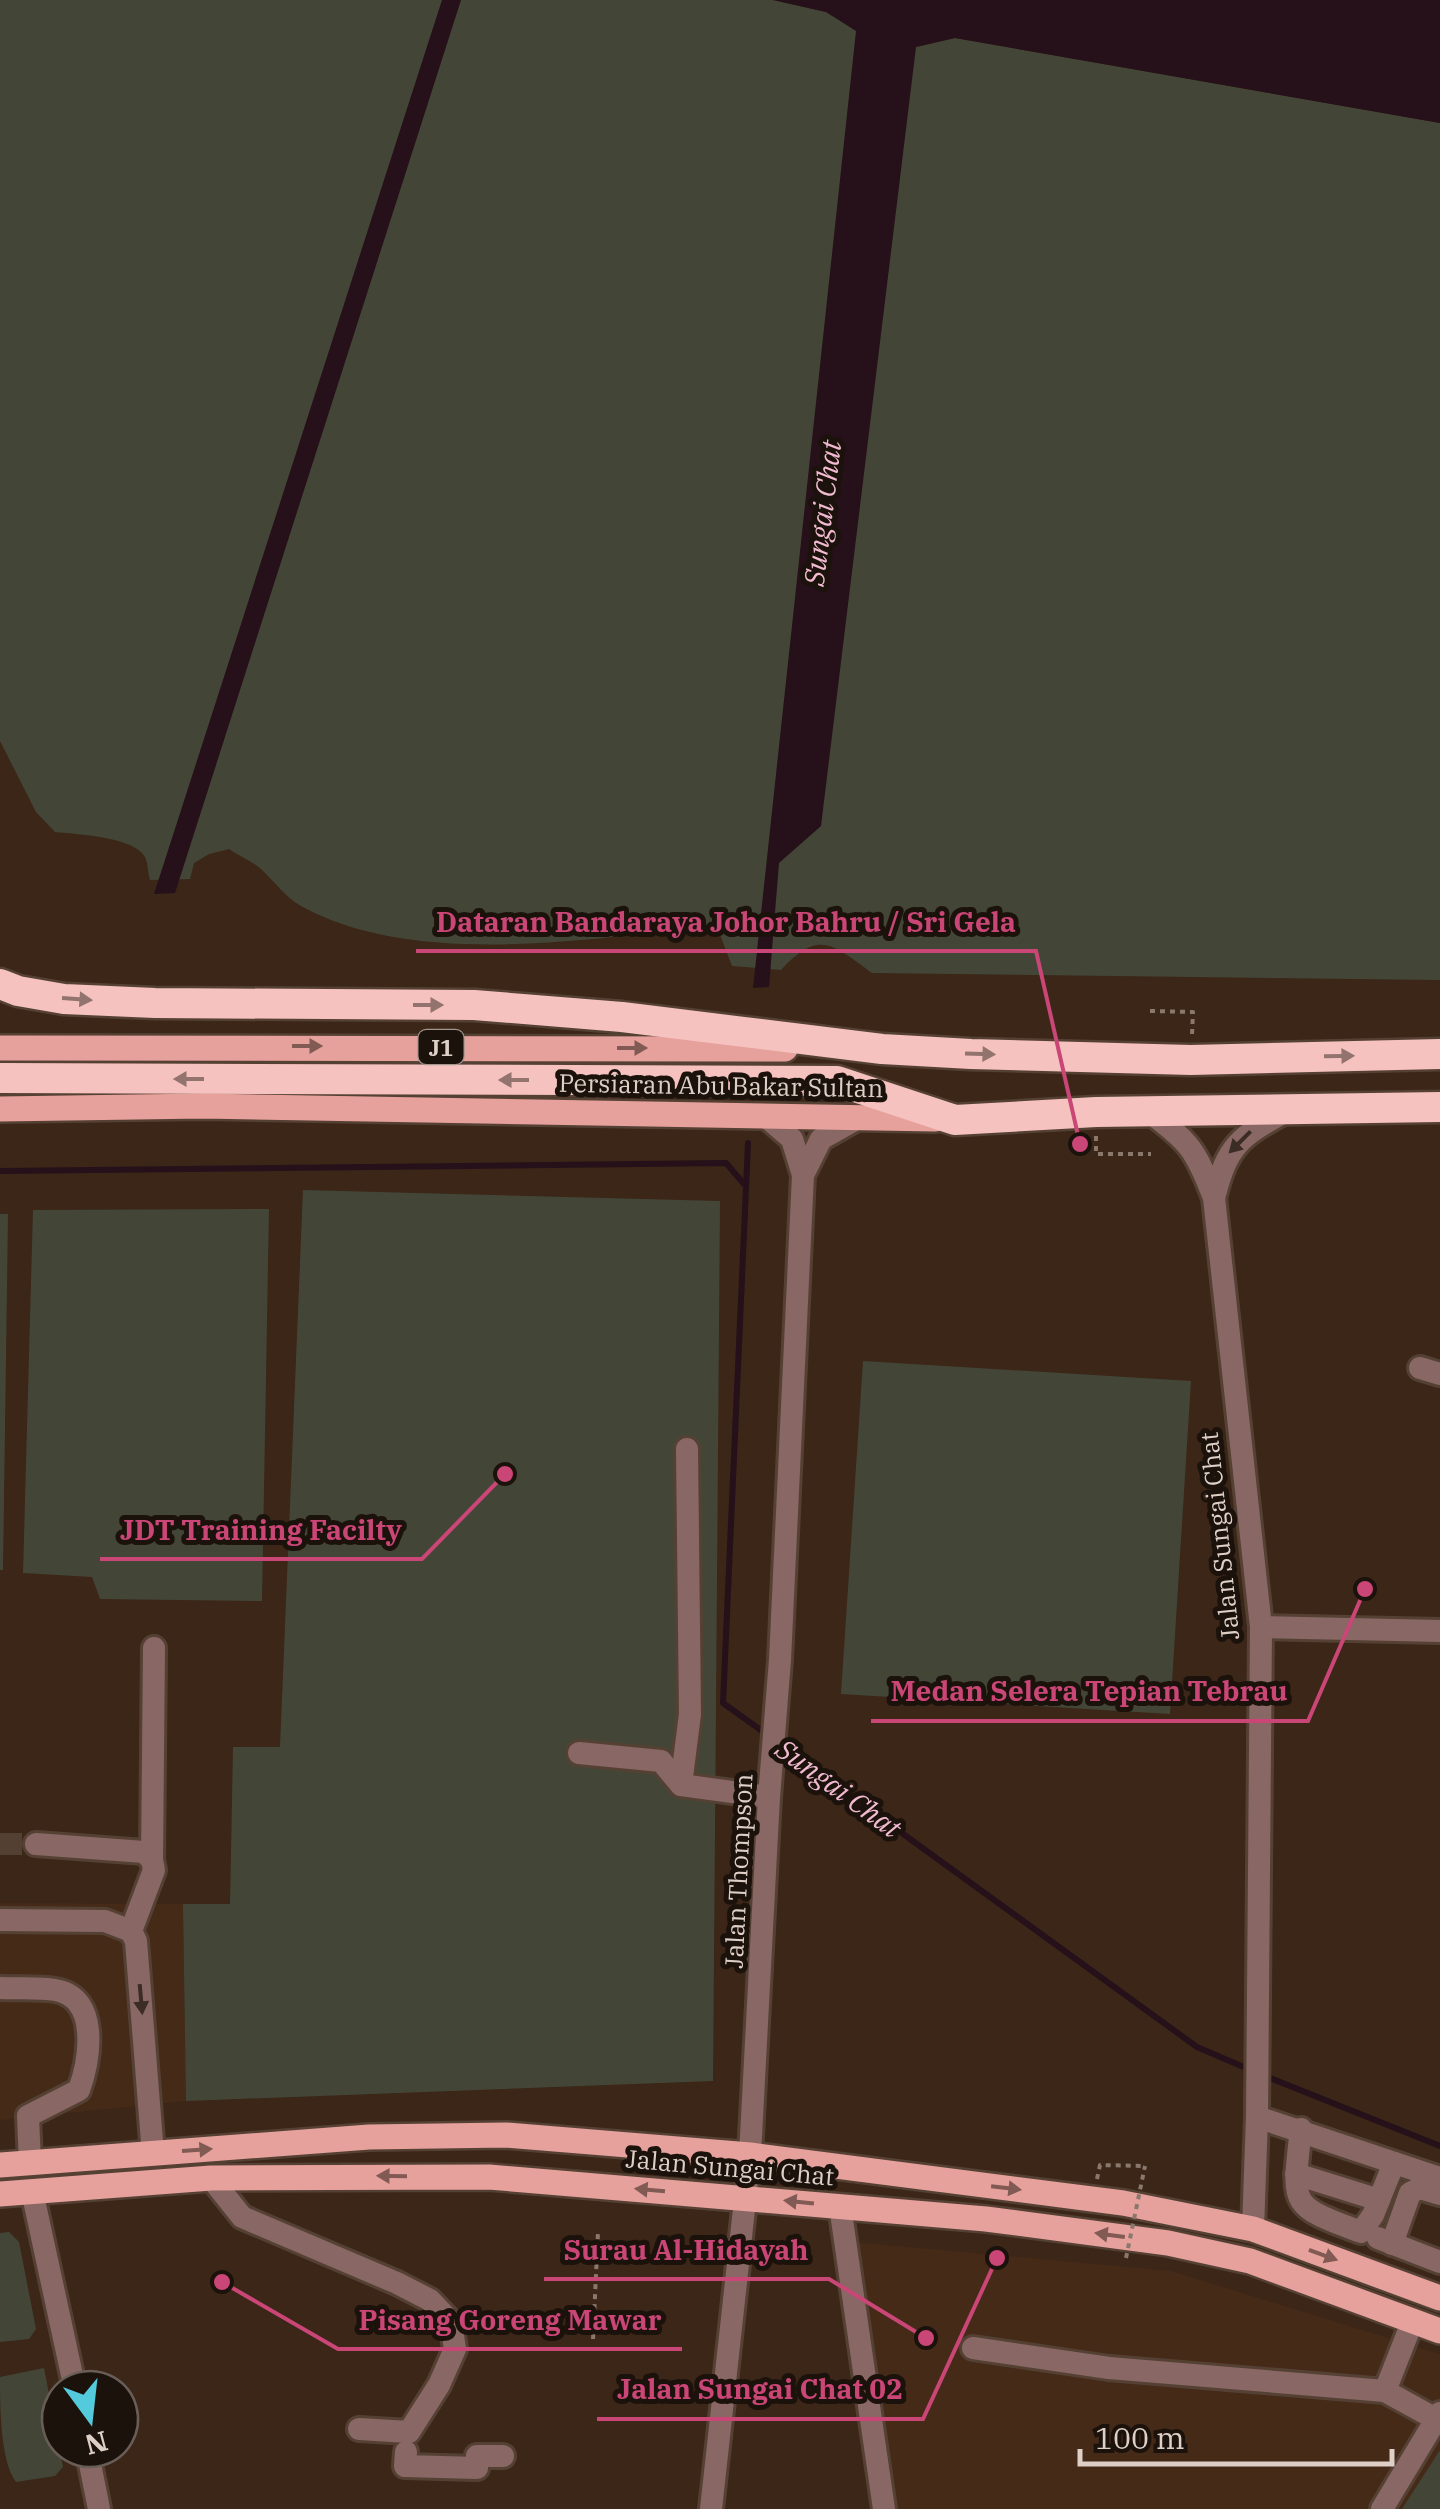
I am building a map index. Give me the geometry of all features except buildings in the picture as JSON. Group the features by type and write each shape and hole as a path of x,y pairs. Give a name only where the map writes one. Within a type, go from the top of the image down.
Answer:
{"highway":[{"path":"0,984 64,999 474,1005 622,1017 882,1049"},
{"path":"1407,1055 1440,1042"},
{"name":"Persiaran Abu Bakar Sultan","path":"882,1049 1191,1060 1440,1054"},
{"path":"0,1078 837,1082 955,1120"},
{"name":"Persiaran Abu Bakar Sultan","path":"955,1120 1148,1111 1440,1107"}],"main road":[{"name":"Persiaran Abu Bakar Sultan","path":"0,1048 882,1049"},
{"name":"Persiaran Abu Bakar Sultan","path":"0,1109 204,1106 955,1120"},
{"path":"0,1126 204,1106"},
{"name":"Jalan Sungai Chat","path":"0,2165 369,2137 506,2135 750,2155 1123,2203 1253,2230 1440,2298"},
{"name":"Jalan Sungai Chat","path":"0,2194 211,2178 489,2177 986,2219 1168,2243 1250,2261 1440,2331"}],"street":[{"name":"Jalan Sungai Chat","path":"1214,1198 1228,1153 1249,1132 1292,1108"},
{"name":"Jalan Sungai Chat","path":"1148,1111 1195,1150 1214,1198 1261,1628 1253,2230"},
{"name":"Jalan Thompson","path":"711,2509 750,2155 804,1175 792,1139 764,1115"},
{"path":"804,1175 822,1139 860,1117"},
{"path":"681,1784 690,1714 686,1449"},
{"path":"1261,1628 1440,1631"},
{"path":"131,1932 154,1870 154,1648"},
{"path":"579,1753 661,1761 681,1784 770,1789"},
{"path":"36,1844 144,1852 152,1860"},
{"path":"0,1920 105,1920 131,1932 136,1941 153,2154"},
{"path":"0,1988 57,1990 73,1996 84,2007 88,2030 85,2073 79,2090 28,2116 30,2162"},
{"path":"1257,2117 1440,2178"},
{"path":"1301,2130 1296,2174 1301,2204 1311,2213 1440,2262"},
{"path":"1362,2232 1394,2163"},
{"path":"1296,2174 1380,2200"},
{"path":"211,2178 242,2217 430,2300 450,2322 456,2348 440,2386 409,2432 358,2429"},
{"path":"1392,2244 1410,2193 1420,2188 1440,2194"},
{"path":"32,2192 71,2369"},
{"path":"840,2206 884,2509"},
{"path":"1385,2391 1413,2320"},
{"path":"973,2348 1109,2368 1385,2391 1438,2416 1382,2509"},
{"path":"406,2452 405,2466 477,2468 477,2456 503,2456"},
{"path":"91,2469 100,2509"}],"path":[{"path":"1150,1012 1194,1012"},
{"path":"1096,1154 1151,1154"},
{"path":"1100,2165 1145,2166 1126,2258"},
{"path":"593,2339 598,2232"}],"shaded area":[{"path":"0,1903 183,1904 186,2101 0,2120"},
{"path":"853,2242 1171,2271 1440,2354 1440,2509 879,2509"}],"green space":[{"path":"0,0 773,0 826,12 857,30 916,47 955,38 1440,123 1440,980 872,973 826,945 806,949 781,970 732,966 719,932 711,925 557,942 448,943 395,937 346,925 301,906 257,866 229,849 194,863 190,879 150,880 145,857 130,845 55,832 36,812 0,741"},
{"path":"303,1190 720,1201 713,2081 186,2101 183,1904 230,1904 233,1747 280,1747"},
{"path":"269,1209 262,1601 100,1599 92,1577 23,1573 33,1210"},
{"path":"0,1214 8,1214 3,1570 0,1570"},
{"path":"863,1361 1191,1381 1170,1714 841,1694"},
{"path":"9,2232 19,2242 36,2329 29,2339 0,2342 0,2233"},
{"path":"44,2368 40,2369 40,2469 61,2469 55,2476 16,2482 11,2473 4,2447 0,2377"},
{"path":"1440,2450 1440,2509 1402,2509"}],"water":[{"path":"442,0 461,0 175,893 154,894"},
{"path":"773,0 1440,0 1440,123 955,38 916,47 821,826 779,863 769,987 753,988 856,31 826,12"}],"waterway":[{"name":"Sungai Chat","path":"748,1143 723,1703 769,1736"},
{"path":"0,1171 726,1163 744,1184"},
{"name":"Sungai Chat","path":"779,1744 1197,2047 1253,2071"},
{"name":"Sungai Chat","path":"1265,2076 1440,2146"}],"tunnel":[{"path":"0,1844 36,1844"}],"place":[{"name":"Dataran Bandaraya Johor Bahru / Sri Gela","path":"1080,1144"},
{"name":"JDT Training Facilty","path":"505,1474"},
{"name":"Medan Selera Tepian Tebrau","path":"1365,1589"},
{"name":"Jalan Sungai Chat 02","path":"997,2258"},
{"name":"Pisang Goreng Mawar","path":"222,2282"},
{"name":"Surau Al-Hidayah","path":"926,2338"}]}
